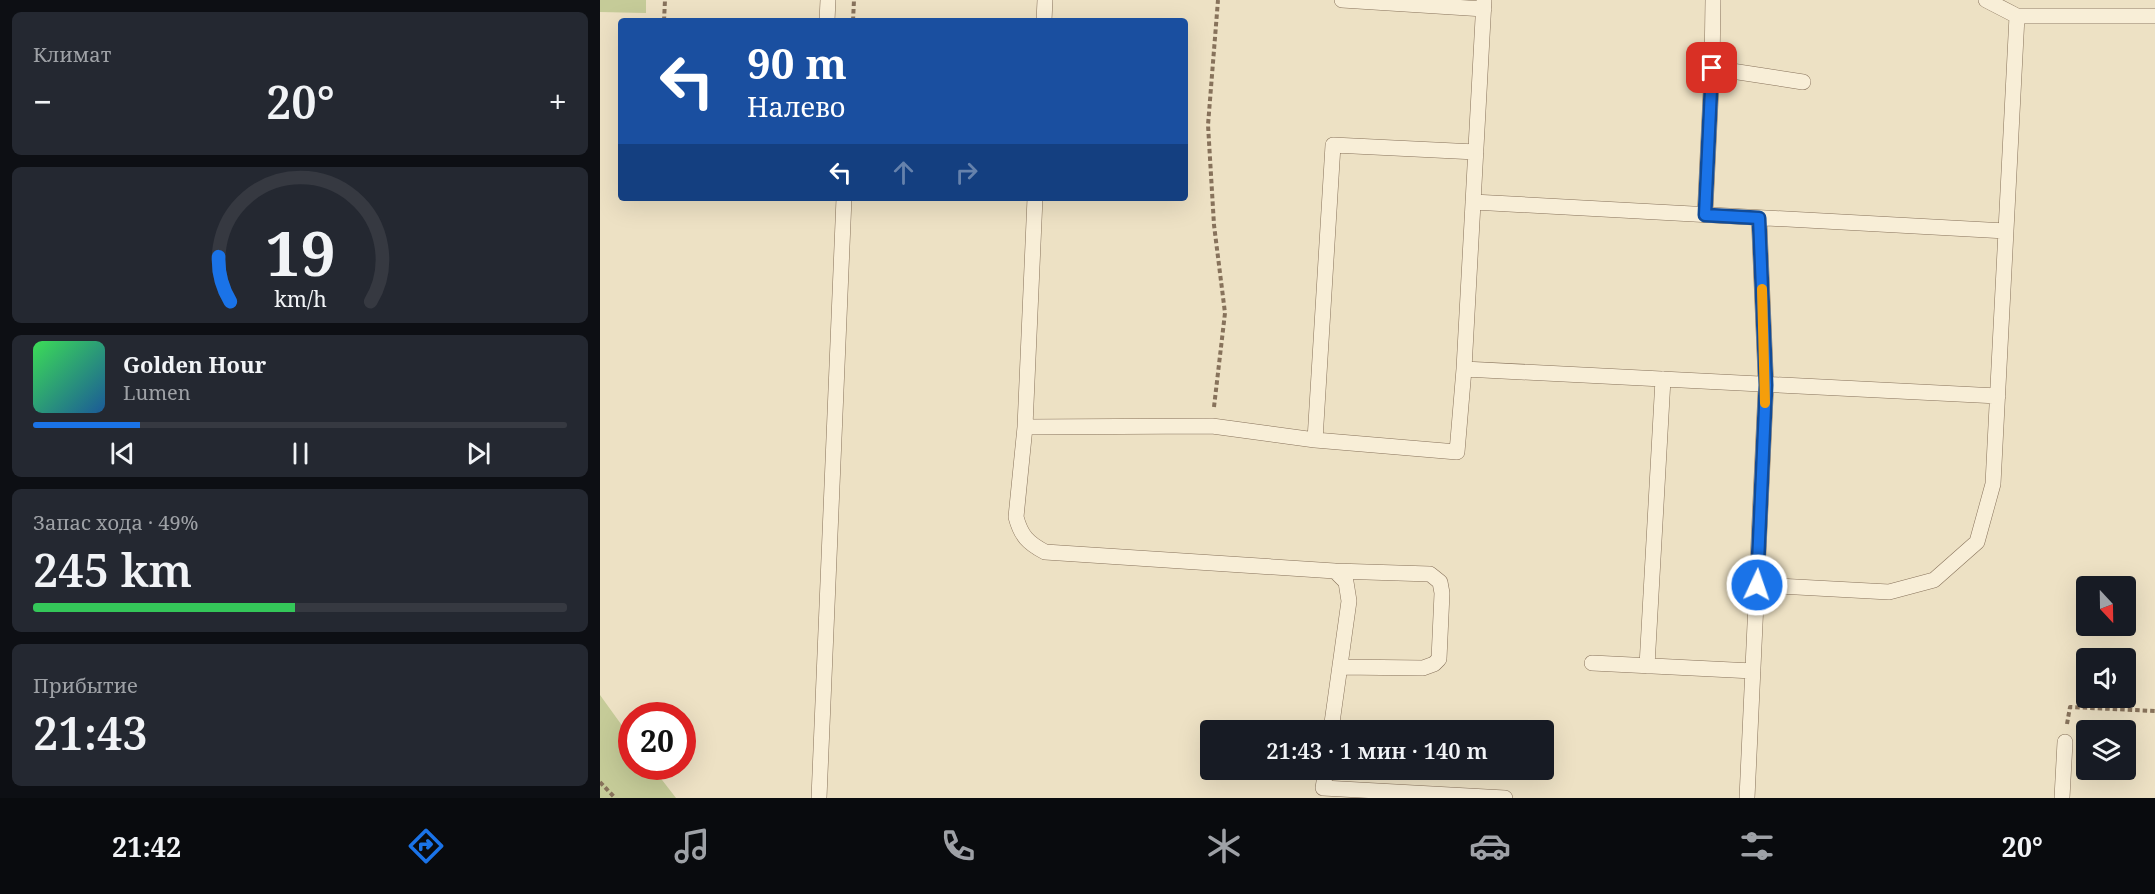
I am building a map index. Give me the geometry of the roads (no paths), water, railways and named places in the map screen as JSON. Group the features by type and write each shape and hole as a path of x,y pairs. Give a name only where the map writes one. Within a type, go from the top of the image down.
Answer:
{"lane":[{"path":"827,18 828,0"},
{"path":"1044,18 1045,0"},
{"path":"1025,427 1212,426 1315,440 1457,452 1464,369 1484,4 1342,0"},
{"path":"1705,215 1713,0"},
{"path":"1986,0 2017,16 2114,7 2155,16"},
{"path":"1757,585 1889,592 1934,580 1977,542 1993,484 2017,16"},
{"path":"1712,68 1803,82"},
{"path":"1315,440 1334,145 1476,152"},
{"path":"819,798 844,201"},
{"path":"1035,201 1025,427 1016,516 1020,531 1028,543 1045,552 1335,571 1430,574 1440,582 1442,592 1439,659 1434,664 1423,668 1340,666"},
{"path":"1473,202 2006,231"},
{"path":"1747,798 1766,385 1759,218"},
{"path":"1464,369 1998,396"},
{"path":"1647,666 1663,379"},
{"path":"1332,720 1349,601 1346,582 1335,571"},
{"path":"1592,663 1753,671"},
{"path":"2062,798 2065,742"},
{"path":"1324,780 1323,788 1505,798"}]}
